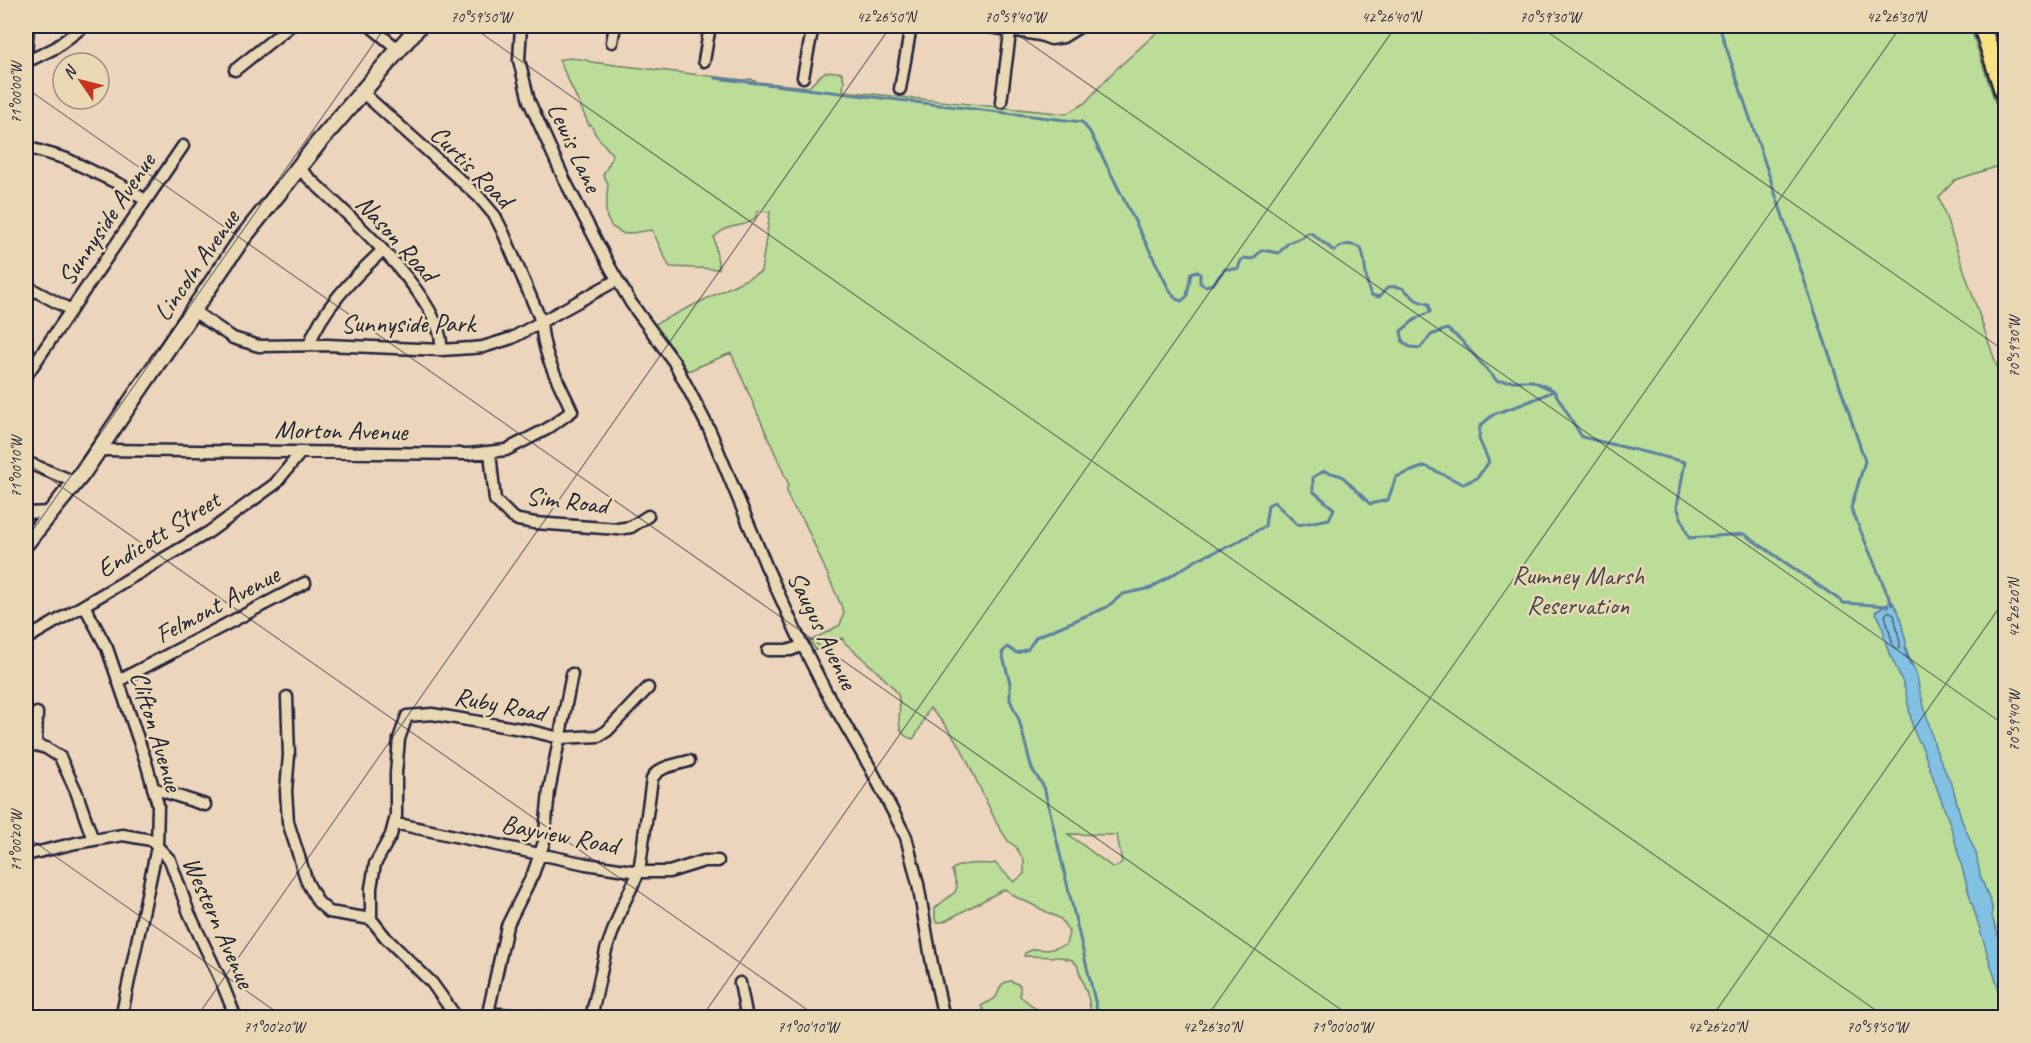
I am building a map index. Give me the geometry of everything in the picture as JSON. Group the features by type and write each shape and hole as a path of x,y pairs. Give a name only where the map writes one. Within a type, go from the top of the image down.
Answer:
{"main road":[{"name":"Lincoln Avenue","path":"26,543 75,483 242,240 298,168 419,26"},
{"path":"1982,26 2006,100"},
{"path":"2001,26 2006,39"}],"street":[{"path":"26,56 28,26"},
{"path":"26,62 54,48 84,26"},
{"path":"235,70 290,26"},
{"path":"370,26 399,50"},
{"name":"Lewis Lane","path":"521,26 519,60 529,101 564,179 617,280"},
{"path":"612,42 615,26"},
{"path":"704,61 710,26"},
{"path":"802,77 813,26"},
{"path":"900,89 911,26"},
{"path":"984,26 1010,28 1051,39 1068,35 1082,26"},
{"path":"1001,102 1010,28"},
{"name":"Curtis Road","path":"362,92 479,197 495,216 541,321 542,340 548,361 572,411"},
{"name":"Sunnyside Avenue","path":"26,376 183,146"},
{"path":"26,147 67,159 123,186 145,200"},
{"name":"Nason Road","path":"298,168 416,288 437,322 442,340 441,350"},
{"path":"309,345 315,328 336,300 382,251"},
{"name":"Sunnyside Park","path":"192,310 233,338 259,346 309,345 441,350 483,347 512,338 617,280"},
{"name":"Saugus Avenue","path":"617,280 674,362 693,398 710,431 802,645 825,690 872,769 906,837 918,884 944,1017"},
{"path":"26,286 71,310"},
{"name":"Morton Avenue","path":"98,450 469,454 506,450 547,429 572,411"},
{"name":"Endicott Street","path":"26,639 209,532 275,484 301,452"},
{"name":"Sim Road","path":"490,452 495,500 505,512 518,520 618,529 631,527 648,516"},
{"path":"26,462 75,483"},
{"path":"26,513 51,512"},
{"name":"Felmont Avenue","path":"118,681 305,583"},
{"name":"Clifton Avenue","path":"84,605 107,648 158,805 157,847 121,1017"},
{"path":"768,650 791,650 802,645"},
{"path":"546,1017 483,1015 507,926 533,874 544,842 549,791 572,674"},
{"name":"Ruby Road","path":"394,823 399,739 407,716 432,714 560,738 599,736 607,731 648,688"},
{"path":"287,698 288,822 307,882 318,902 329,912 371,919"},
{"path":"37,714 31,746 46,748 60,757 76,791 93,840"},
{"path":"591,1017 606,950 622,907 639,872 655,774 661,769 689,761"},
{"path":"153,788 205,805"},
{"path":"394,823 391,835 375,864 371,888 371,919 386,938 432,983 457,1017"},
{"name":"Bayview Road","path":"394,823 586,864 639,872 669,873 704,861 718,861"},
{"path":"26,855 123,835 151,840 157,847"},
{"name":"Western Avenue","path":"157,847 170,860 189,913 236,1017"},
{"path":"740,983 747,1017"}],"green space":[{"name":"Rumney Marsh Reservation","path":"1164,26 1468,26 1472,31 1481,35 1487,33 1489,26 1970,26 2005,132 2005,164 1955,180 1939,197 2005,390 2005,1017 1092,1017 1077,965 1072,960 1060,957 1024,956 1025,953 1034,949 1048,950 1066,945 1069,932 1061,919 1003,890 943,922 935,920 935,908 955,892 957,887 952,870 955,868 970,864 995,863 1014,882 1024,874 1024,861 997,824 961,748 930,708 913,739 906,736 900,726 898,695 882,676 842,638 816,650 810,641 840,625 844,612 803,519 790,500 787,491 789,485 731,353 688,371 655,324 761,272 770,212 758,211 751,221 726,228 714,237 719,269 671,267 652,230 624,234 612,227 606,210 608,183 603,175 612,154 589,125 559,60 579,59 809,87 822,74 830,71 842,73 843,91 1066,114 1085,103 1111,74","holes":["1068,834 1117,835 1122,862 1112,867"]},
{"path":"1011,981 1020,985 1020,996 1036,1009 1037,1014 1034,1017 997,1018 985,1012 981,1006 994,999 1001,986"}],"water":[{"path":"1892,601 1899,613 1906,642 1906,656 1917,676 1936,750 1953,788 1962,821 1976,853 1980,875 1992,906 1992,917 2005,956 2005,1011 1952,830 1921,744 1914,731 1904,686 1875,612"}],"waterway":[{"path":"1719,26 1865,461 1851,508 1892,605"},
{"path":"715,78 1082,122 1090,132 1176,299 1182,301 1187,296 1191,273 1197,271 1200,274 1200,283 1205,286 1213,284 1225,269 1238,269 1244,258 1253,259 1262,250 1279,253 1288,243 1311,233 1334,251 1347,245 1361,248 1371,295 1379,297 1388,287 1398,287 1404,289 1416,300 1429,304 1430,312 1417,318 1401,331 1403,342 1410,347 1420,348 1431,335 1447,329 1460,339 1497,381 1532,381 1553,390"},
{"path":"1099,1018 1044,787 1032,769 1019,720 1010,700 1010,683 1002,653 1007,647 1017,653 1028,649 1036,637 1107,607 1123,594 1151,588 1200,558 1234,544 1265,526 1268,505 1274,502 1298,525 1329,519 1334,509 1313,491 1313,477 1324,471 1342,476 1370,504 1388,500 1396,477 1425,466 1463,484 1477,478 1489,462 1479,439 1480,426 1494,414 1554,391 1582,437 1685,462 1677,507 1689,538 1744,534 1844,603 1888,606"},
{"path":"1905,648 1911,665"}]}
